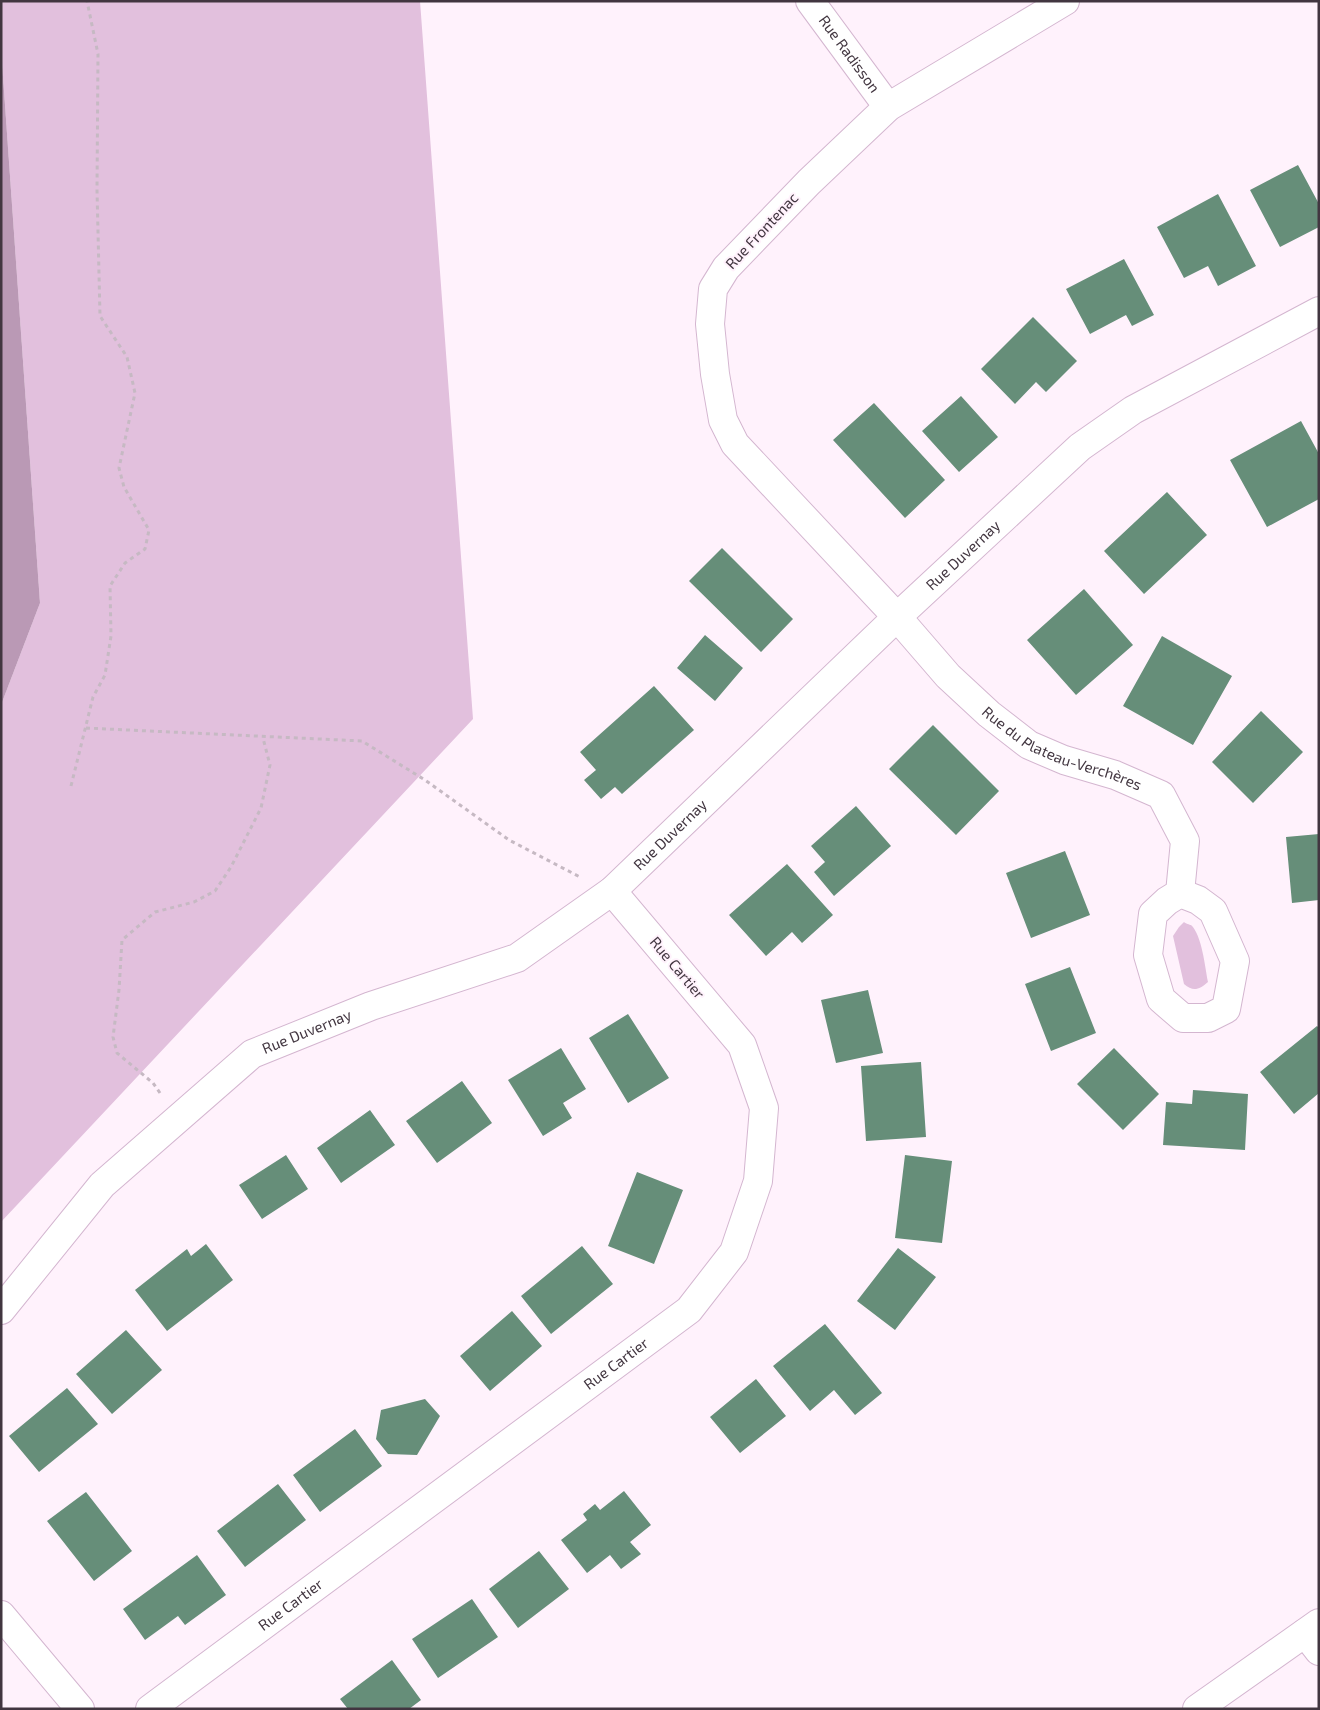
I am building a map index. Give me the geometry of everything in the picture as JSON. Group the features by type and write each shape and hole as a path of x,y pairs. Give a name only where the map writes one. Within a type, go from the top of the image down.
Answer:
{"street":[{"name":"Rue Radisson","path":"810,1 888,107"},
{"name":"Rue Frontenac","path":"897,617 734,444 723,420 715,374 710,324 713,290 726,268 809,182 888,107 1065,1"},
{"name":"Rue Duvernay","path":"1,1310 102,1184 252,1054 371,1006 517,958 612,891 897,617 1080,447 1133,410 1319,311"},
{"name":"Rue du Plateau-Verchères","path":"897,617 948,676 988,714 1029,745 1064,760 1115,775 1161,795 1185,841 1180,893"},
{"name":"Rue Cartier","path":"150,1709 689,1310 734,1252 758,1181 764,1108 742,1045 612,891"},
{"path":"1,1615 80,1709"},
{"path":"1197,1709 1314,1635"}],"path":[{"path":"71,786 94,697 105,674 111,636 110,586 125,564 144,549 149,530 124,487 119,468 135,393 127,357 100,316 97,190 98,54 87,1"},
{"path":"86,728 263,738 362,741 425,780 510,840 580,878 612,891"},
{"path":"171,1124 165,1101 152,1083 117,1053 113,1037 119,990 122,940 155,912 194,902 215,891 231,867 261,808 270,765 263,738"}],"shaded area":[{"path":"1,1 420,1 473,719 1,1222 1,705 40,603 1,48"},
{"path":"1,48 40,603 1,705"},
{"path":"1184,922 1191,925 1198,936 1208,982 1196,989 1184,984 1173,936"}],"building":[{"path":"1298,165 1319,204 1319,227 1280,247 1250,190"},
{"path":"1218,194 1256,266 1218,286 1208,266 1184,278 1157,227"},
{"path":"1124,259 1154,315 1132,326 1126,315 1090,334 1066,289"},
{"path":"1033,317 1077,361 1046,392 1036,382 1015,404 981,369"},
{"path":"961,396 998,437 959,472 922,431"},
{"path":"874,403 945,480 905,518 833,440"},
{"path":"1301,421 1319,454 1319,499 1267,527 1230,460"},
{"path":"1167,492 1207,535 1144,594 1104,551"},
{"path":"722,548 793,619 761,652 689,581"},
{"path":"1084,589 1133,645 1076,695 1027,640"},
{"path":"705,635 743,668 715,701 677,668"},
{"path":"1162,636 1232,676 1193,745 1123,706"},
{"path":"654,686 694,730 622,794 615,787 601,799 584,780 596,770 580,752"},
{"path":"1261,711 1303,752 1253,803 1212,762"},
{"path":"933,725 999,791 956,835 889,769"},
{"path":"856,806 891,846 834,896 814,872 825,862 811,846"},
{"path":"1319,834 1319,900 1292,903 1286,837"},
{"path":"1065,851 1090,915 1031,938 1006,873"},
{"path":"787,864 833,915 802,943 792,932 766,956 729,915"},
{"path":"1070,967 1096,1033 1051,1051 1025,984"},
{"path":"868,990 883,1053 836,1063 821,1000"},
{"path":"628,1014 669,1078 628,1103 589,1038"},
{"path":"1317,1026 1319,1028 1319,1093 1294,1114 1260,1072"},
{"path":"561,1048 586,1089 563,1103 572,1118 543,1136 508,1080"},
{"path":"1114,1048 1159,1094 1123,1130 1077,1084"},
{"path":"921,1062 926,1137 866,1141 861,1066"},
{"path":"462,1081 492,1123 437,1163 406,1121"},
{"path":"1193,1090 1248,1094 1245,1150 1163,1145 1166,1102 1192,1104"},
{"path":"370,1110 395,1145 341,1183 317,1148"},
{"path":"286,1155 308,1189 262,1219 239,1185"},
{"path":"905,1155 952,1161 942,1243 895,1238"},
{"path":"637,1172 683,1190 654,1264 608,1246"},
{"path":"206,1244 233,1280 167,1331 135,1290 187,1249 191,1256"},
{"path":"582,1246 613,1284 551,1334 521,1296"},
{"path":"898,1248 936,1277 895,1330 857,1301"},
{"path":"512,1311 542,1346 490,1391 460,1356"},
{"path":"825,1324 882,1393 855,1415 834,1390 810,1411 773,1366"},
{"path":"126,1330 162,1370 112,1414 76,1374"},
{"path":"756,1379 786,1416 740,1453 710,1417"},
{"path":"67,1388 98,1424 39,1472 9,1436"},
{"path":"425,1399 440,1416 417,1455 388,1454 376,1439 381,1410"},
{"path":"355,1429 382,1466 320,1512 293,1475"},
{"path":"278,1484 306,1520 245,1567 217,1531"},
{"path":"624,1491 651,1525 630,1542 641,1554 621,1569 610,1555 587,1573 561,1540 587,1520 583,1514 595,1504 600,1510"},
{"path":"86,1492 132,1551 94,1581 47,1521"},
{"path":"539,1551 569,1589 518,1628 489,1589"},
{"path":"197,1555 226,1595 185,1625 178,1616 145,1640 123,1609"},
{"path":"472,1599 498,1637 438,1678 412,1639"},
{"path":"392,1660 421,1700 409,1709 348,1709 340,1699"}]}
